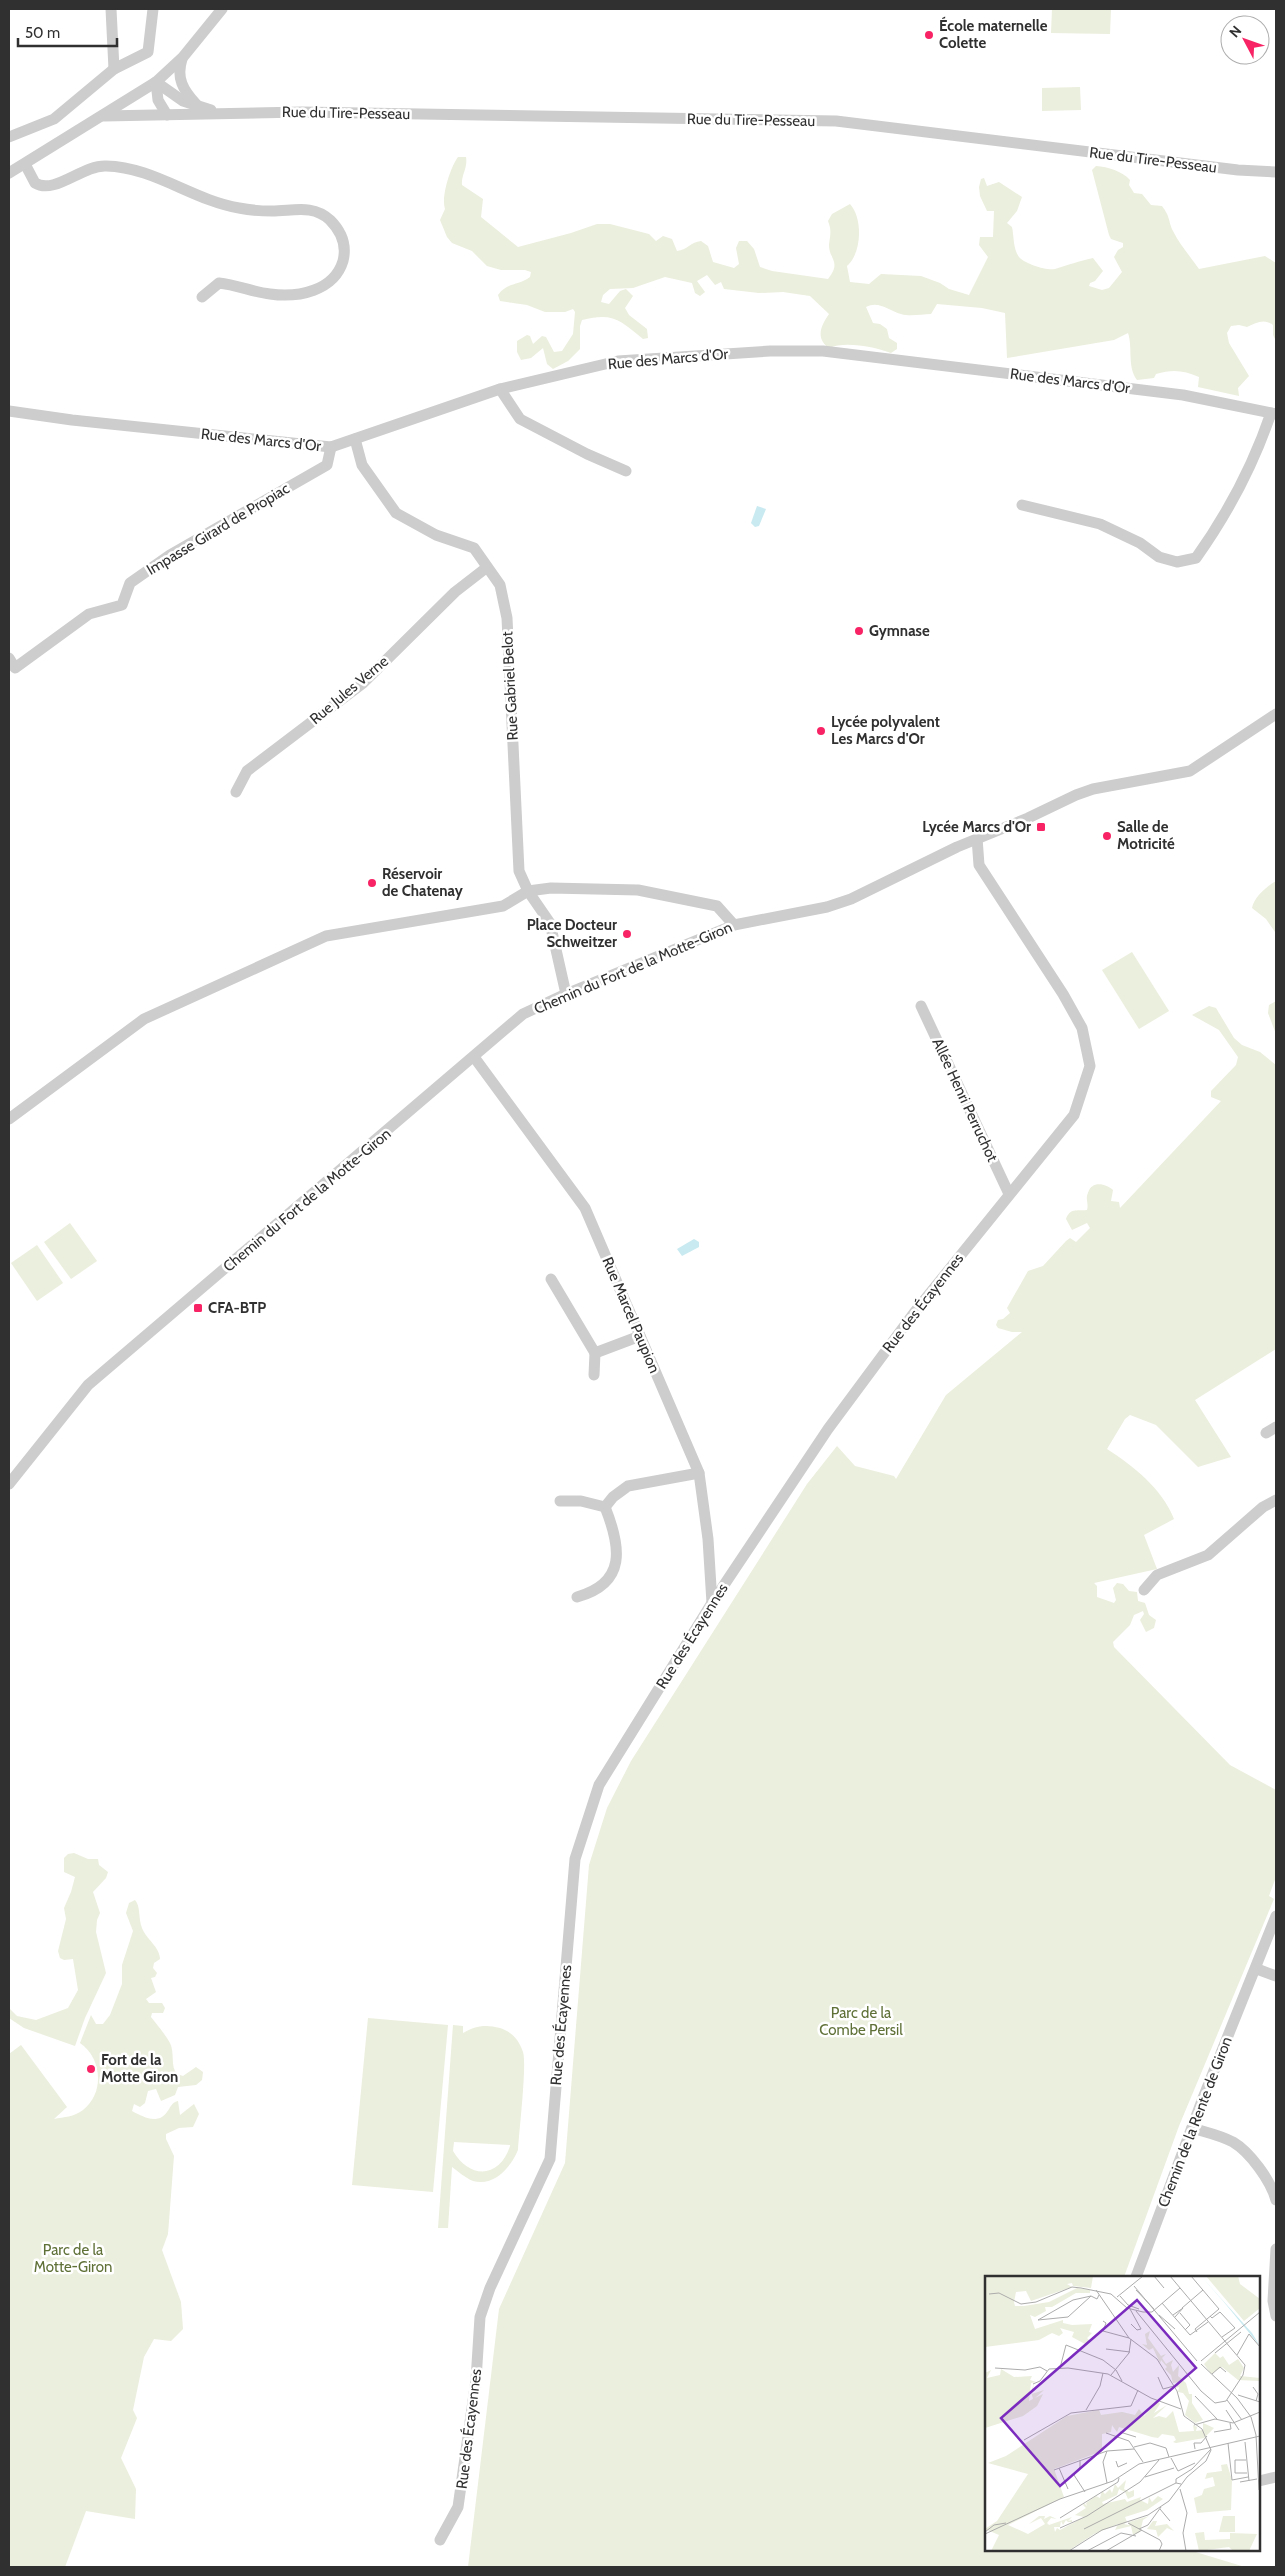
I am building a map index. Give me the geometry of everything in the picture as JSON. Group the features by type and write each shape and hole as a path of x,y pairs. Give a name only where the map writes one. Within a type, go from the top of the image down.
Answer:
{"street":[{"path":"111,9 114,70"},
{"path":"9,137 54,119 114,70 148,52 153,9"},
{"path":"9,173 104,116 156,82 183,57 222,9"},
{"path":"183,57 179,75 181,86 199,107"},
{"path":"156,82 158,100 166,115"},
{"name":"Rue du Tire-Pesseau","path":"156,82 183,100 199,107 222,113"},
{"name":"Rue du Tire-Pesseau","path":"104,116 294,112 836,121 1238,170 1276,172"},
{"path":"25,164 35,183 45,187 52,186 88,168 106,166 143,172 211,201 235,207 271,211 309,209 319,212 329,219 341,235 344,248 340,269 332,280 320,288 276,295 219,283 202,296"},
{"name":"Rue des Marcs d'Or","path":"9,410 72,420 330,447 500,390 618,361 770,351 823,351 1183,395 1274,414"},
{"path":"500,390 520,419 587,454 626,471"},
{"path":"1022,504 1100,524 1140,543 1159,557 1178,562 1196,558 1217,528 1257,454 1274,414"},
{"name":"Rue Gabriel Belot","path":"355,439 362,465 396,513 436,535 474,548 486,568 500,585 507,618 519,871 528,892 550,923 566,994"},
{"name":"Impasse Girard de Propiac","path":"9,658 15,668 89,614 122,605 130,583 170,554 327,465 330,447"},
{"name":"Rue Jules Verne","path":"236,792 247,771 363,683 455,592 486,568"},
{"name":"Chemin du Fort de la Motte-Giron","path":"10,1480 88,1385 474,1058 523,1014 566,994 734,925 827,907 851,899 977,838 1093,789 1190,771 1276,714"},
{"name":"Rue des Écayennes","path":"440,2540 458,2507 476,2380 480,2317 490,2288 550,2159 575,1859 599,1785 712,1603 828,1430 914,1312 1074,1115 1090,1066 1082,1028 1064,994 979,865 977,838"},
{"path":"9,1119 144,1019 326,936 503,906 528,892 551,888 638,890 717,906 734,925"},
{"name":"Allée Henri Perruchot","path":"921,1006 1009,1194"},
{"name":"Rue Marcel Paupion","path":"474,1058 585,1208 700,1474 708,1539 712,1603"},
{"path":"551,1279 595,1353 594,1375"},
{"path":"595,1353 640,1336"},
{"path":"1266,1433 1276,1427"},
{"path":"605,1507 628,1486 700,1474"},
{"path":"1144,1590 1157,1575 1208,1554 1263,1508 1276,1500"},
{"path":"560,1501 581,1501 605,1507"},
{"path":"577,1597 592,1593 604,1584 613,1568 618,1550 616,1535 605,1507"},
{"name":"Chemin de la Rente de Giron","path":"1137,2276 1192,2128 1276,1916"},
{"path":"1256,1969 1276,1976"},
{"path":"1192,2128 1236,2144 1265,2175 1276,2200"},
{"path":"1276,2249 1273,2301 1276,2316"},
{"path":"1260,2481 1276,2477"}],"green space":[{"path":"1052,9 1111,9 1110,34 1051,33"},
{"path":"1080,87 1081,110 1042,111 1042,88"},
{"path":"458,157 466,157 462,185 483,199 481,217 518,247 597,224 610,224 649,234 656,241 663,236 672,239 677,251 701,241 708,246 713,262 734,268 739,264 736,248 739,241 747,241 754,249 760,267 772,271 828,279 834,268 834,261 829,245 830,230 828,221 832,214 850,204 857,218 859,235 856,253 847,266 850,282 869,284 881,274 921,276 940,283 949,289 969,295 988,257 979,245 980,237 993,237 994,211 987,211 980,196 979,187 981,179 984,178 987,186 999,182 1022,197 1017,211 1007,223 1012,227 1016,250 1022,260 1047,269 1055,269 1093,258 1103,271 1089,286 1102,290 1109,288 1122,272 1114,257 1118,250 1123,247 1123,243 1111,239 1109,235 1092,170 1096,166 1105,167 1127,177 1130,180 1129,185 1134,193 1142,194 1151,205 1162,206 1167,214 1171,228 1199,269 1265,256 1276,263 1276,341 1273,335 1273,325 1270,323 1260,322 1247,327 1231,326 1227,333 1229,343 1249,376 1238,388 1239,396 1198,387 1199,377 1183,372 1167,371 1156,374 1154,378 1137,380 1132,369 1128,333 1114,340 1007,358 1005,313 982,308 937,304 931,314 905,315 880,305 871,305 866,307 873,323 880,324 887,329 889,338 897,343 897,349 891,353 869,347 851,345 829,348 822,340 821,332 829,314 810,296 783,292 759,293 724,289 721,282 715,285 707,275 697,281 705,292 700,296 695,293 692,283 665,277 633,288 610,289 603,295 601,302 609,304 620,291 626,289 633,296 625,308 629,315 647,329 648,338 643,339 616,319 609,317 582,320 580,326 580,349 568,361 553,369 547,364 543,348 531,358 521,360 517,352 517,341 527,335 530,336 533,344 542,336 546,337 554,352 562,351 573,334 575,312 573,309 565,312 545,312 527,305 500,301 498,295 501,291 530,277 531,272 525,270 501,270 487,266 472,251 452,243 447,237 440,220 445,209 444,197 447,183"},
{"path":"1276,881 1275,932 1266,919 1252,908 1261,892"},
{"path":"1132,952 1169,1011 1139,1029 1102,970"},
{"path":"1276,1001 1276,1034 1268,1013 1269,1005"},
{"name":"Parc de la Combe Persil","path":"1209,1006 1216,1008 1234,1038 1242,1045 1260,1052 1276,1065 1276,1349 1195,1400 1231,1457 1198,1467 1156,1425 1130,1415 1125,1419 1107,1449 1146,1479 1162,1497 1174,1519 1144,1535 1157,1569 1094,1583 1097,1586 1097,1597 1114,1603 1116,1600 1113,1588 1117,1583 1123,1584 1129,1591 1137,1592 1138,1601 1145,1603 1149,1615 1156,1620 1154,1628 1146,1632 1140,1620 1144,1614 1143,1611 1134,1615 1130,1625 1113,1642 1114,1647 1230,1765 1276,1790 1276,1877 1269,1896 1274,1899 1179,2126 1124,2276 985,2276 985,2551 1192,2551 1245,2567 468,2567 499,2309 565,2163 589,1865 607,1808 631,1761 807,1484 837,1446 855,1466 894,1476 896,1479 946,1395 1022,1332 1012,1332 998,1328 996,1325 998,1320 1003,1319 1010,1313 1007,1308 1028,1271 1043,1266 1066,1241 1070,1238 1076,1242 1090,1228 1087,1223 1072,1230 1066,1219 1069,1213 1077,1210 1087,1210 1087,1195 1093,1186 1099,1184 1113,1190 1111,1201 1119,1202 1120,1208 1221,1101 1211,1097 1211,1091 1236,1065 1238,1057 1219,1030 1192,1015"},
{"path":"70,1223 97,1261 71,1279 44,1242"},
{"path":"37,1245 63,1283 37,1301 11,1263"},
{"path":"74,1853 88,1859 98,1859 99,1865 108,1872 106,1878 93,1892 100,1913 96,1932 106,1973 85,2018 75,2046 24,2028 9,2018 9,2008 17,2016 36,2020 68,2008 78,1990 73,1959 64,1960 60,1958 58,1951 66,1919 64,1908 75,1877 64,1872 64,1858 68,1854"},
{"name":"Parc de la Motte-Giron","path":"135,1900 142,1928 158,1951 160,1959 154,1963 153,1968 157,1973 155,1977 151,1978 156,1992 146,1999 149,2003 162,2003 165,2008 163,2013 152,2013 151,2017 170,2043 177,2074 183,2076 196,2067 203,2072 202,2080 196,2085 178,2087 175,2095 161,2101 156,2089 148,2091 145,2103 140,2107 134,2104 132,2111 141,2116 155,2119 163,2116 172,2104 178,2101 180,2115 194,2104 199,2114 193,2127 179,2128 166,2134 166,2139 174,2156 168,2234 162,2250 181,2302 183,2329 171,2341 154,2339 144,2357 133,2410 137,2418 121,2458 136,2489 135,2519 86,2511 65,2567 9,2567 9,2054 21,2045 67,2107 54,2119 76,2114 90,2103 98,2085 98,2076 93,2057 80,2043 91,2015 96,2024 103,2024 110,2015 122,1984 122,1965 133,1931 126,1913 129,1903"},
{"path":"368,2018 448,2025 433,2192 352,2185"},
{"path":"453,2025 463,2026 463,2033 480,2026 500,2028 514,2037 523,2052 523,2084 518,2150 506,2169 488,2181 473,2181 452,2167 448,2228 438,2228","holes":["454,2142 510,2145 505,2157 499,2164 492,2169 484,2171 476,2171 468,2167 453,2151"]}],"water":[{"path":"757,506 766,509 759,526 755,527 751,523"},
{"path":"694,1239 699,1242 699,1247 682,1256 677,1249"}],"place":[{"name":"École maternelle Colette","path":"929,35"},
{"name":"Gymnase","path":"859,631"},
{"name":"Lycée polyvalent Les Marcs d'Or","path":"821,731"},
{"name":"Lycée Marcs d'Or","path":"1041,827"},
{"name":"Salle de Motricité","path":"1107,836"},
{"name":"Réservoir de Chatenay","path":"372,883"},
{"name":"Place Docteur Schweitzer","path":"627,934"},
{"name":"CFA-BTP","path":"198,1308"},
{"name":"Fort de la Motte Giron","path":"91,2069"}]}
